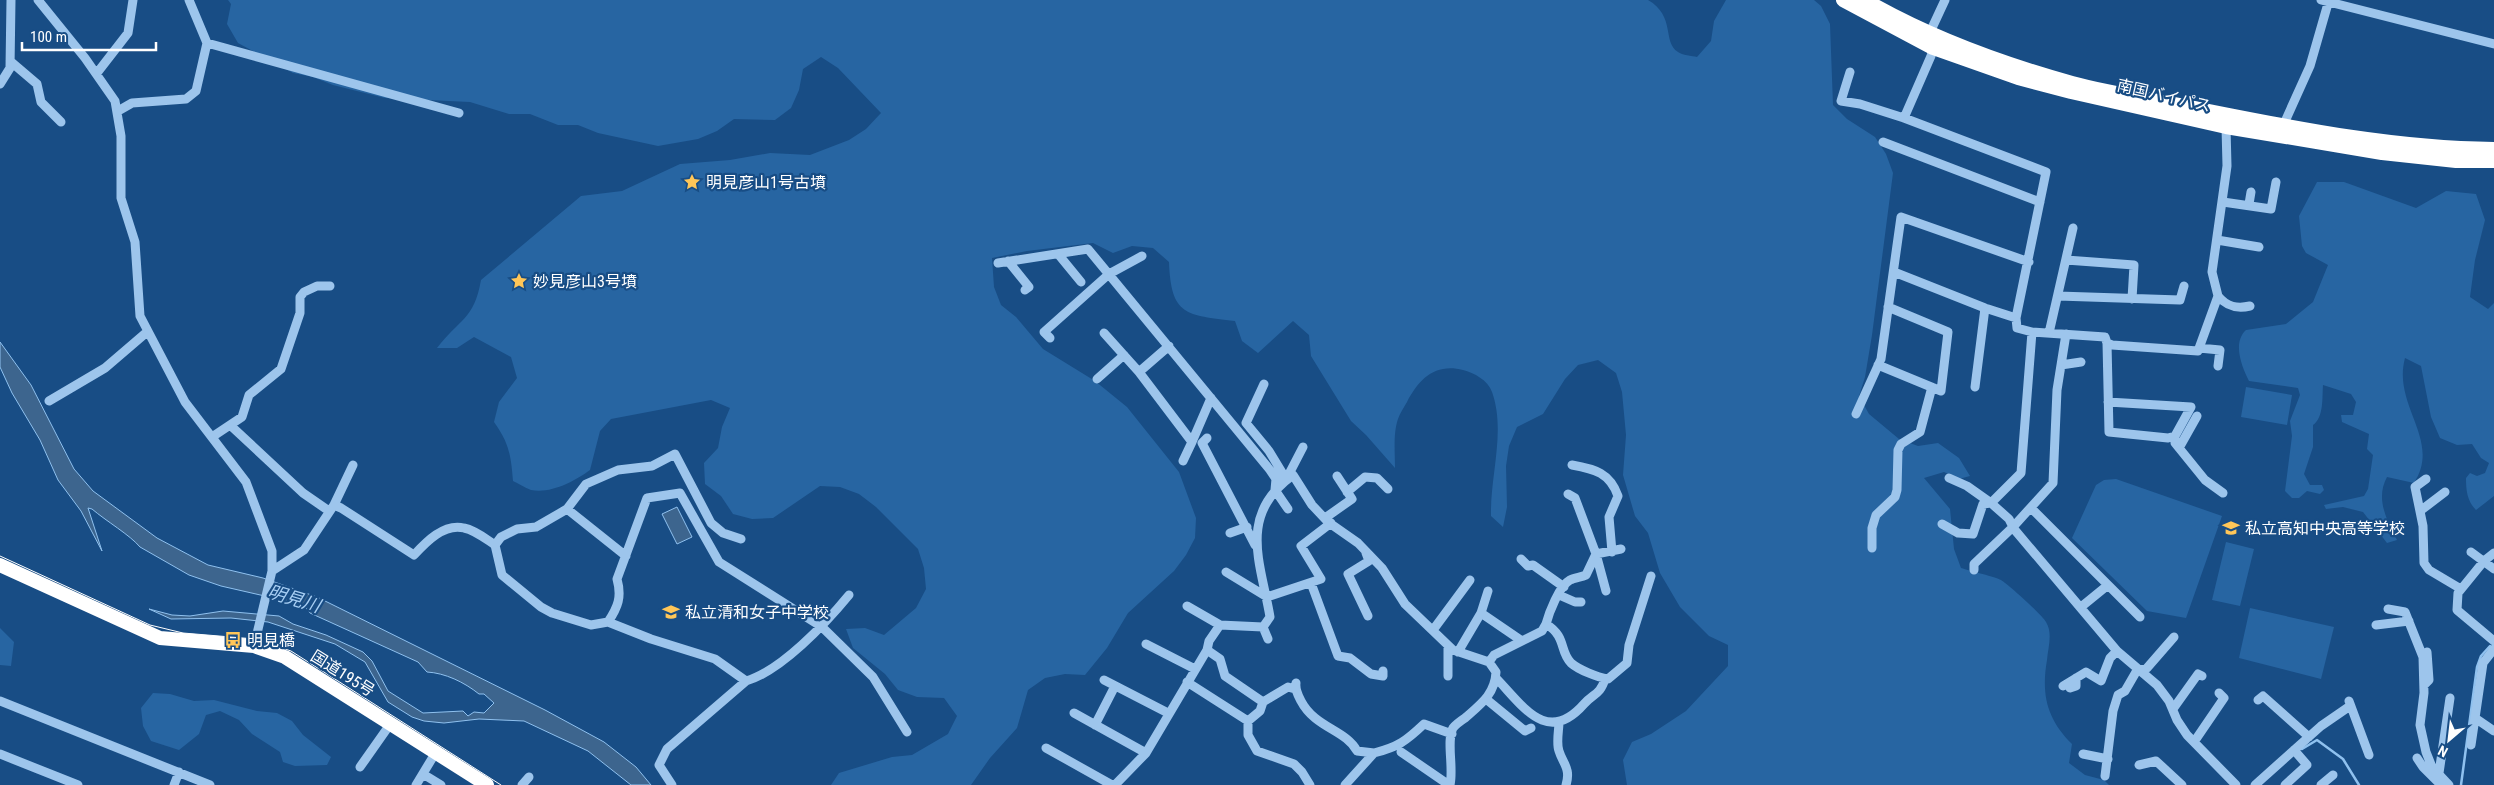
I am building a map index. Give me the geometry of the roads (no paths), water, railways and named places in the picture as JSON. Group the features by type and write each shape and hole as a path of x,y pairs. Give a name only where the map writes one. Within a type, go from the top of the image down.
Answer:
{"highway":[{"name":"南国バイパス","path":"1843,0 2018,78 2071,92 2226,127 2382,153 2456,161 2494,162"},
{"name":"南国バイパス","path":"1865,0 1933,41 2073,83 2283,126 2384,143 2494,149"},
{"name":"国道195号","path":"0,565 160,638 254,646 285,657 487,785"}],"street":[{"path":"0,84 10,68 11,0"},
{"path":"38,0 97,73 115,100 121,136 122,198 135,242 140,316 184,402 246,482 272,551 272,574 254,646"},
{"path":"97,73 128,33 133,0"},
{"path":"118,111 132,103 186,99 196,91 207,43 189,0"},
{"path":"1904,118 1933,41 1932,28 1945,0"},
{"path":"2283,126 2310,66 2326,1 2494,44"},
{"path":"207,43 459,113"},
{"path":"10,62 37,84 41,102 61,122"},
{"path":"1850,72 1841,102 1860,104 1904,118 2046,172 2016,318 2017,328 2032,332 2105,337 2109,432 2168,438 2175,436"},
{"path":"2106,343 2198,351 2218,296 2212,272 2227,166 2226,127"},
{"path":"1883,142 2040,202"},
{"path":"2223,202 2271,208 2276,182"},
{"path":"2249,204 2251,192"},
{"path":"1856,414 1878,365 1894,272 1901,217 2029,262"},
{"path":"2050,333 2073,228"},
{"path":"2217,240 2259,247"},
{"path":"998,263 1088,249 1276,479 1275,490 1288,509"},
{"path":"1058,254 1081,282"},
{"path":"1050,338 1044,332 1109,274 1142,256"},
{"path":"2066,260 2134,265 2132,299"},
{"path":"1008,261 1029,287 1026,290"},
{"path":"1894,272 1985,308 2016,318"},
{"path":"212,437 242,417 249,395 281,369 300,312 300,297 304,292 318,286 330,286"},
{"path":"2058,296 2180,300 2184,286"},
{"path":"2218,296 2231,306 2240,308 2250,306"},
{"path":"1878,365 1941,391 1948,332 1888,307"},
{"path":"1975,387 1985,308"},
{"path":"49,401 105,368 148,332"},
{"path":"1104,332 1139,372 1192,442"},
{"path":"1942,524 1958,533 1973,534 1982,504 1991,503 2021,473 2032,332"},
{"path":"1974,570 1974,564 2013,527 2053,483 2057,390 2066,334"},
{"path":"1139,372 1169,346"},
{"path":"2199,348 2220,350 2218,366"},
{"path":"1096,379 1124,355"},
{"path":"2061,365 2081,362"},
{"path":"1264,384 1246,423 1291,474 1312,505 1328,521 1365,550 1382,568 1405,604 1448,646 1458,652 1489,662 1496,672 1496,678 1490,695 1453,728 1450,741 1453,764 1450,785 1401,752"},
{"path":"1872,548 1872,528 1876,515 1895,497 1898,490 1898,450 1900,444 1920,432 1932,387"},
{"path":"1183,461 1211,398"},
{"path":"2108,402 2191,407 2175,436 2175,444 2205,480 2222,493"},
{"path":"2179,448 2197,416"},
{"path":"230,425 302,493 414,554 440,532 454,527 465,528 496,544"},
{"path":"1206,438 1202,443 1256,545 1270,617 1263,627"},
{"path":"1256,545 1258,523 1272,493 1291,474 1303,447"},
{"path":"1269,451 1283,474 1276,479"},
{"path":"741,539 724,533 711,523 675,454 652,466 618,470 586,484 567,509 536,527 517,529 501,537 496,544 502,575 541,607 552,613 591,624 608,622 650,639 715,659 746,680"},
{"path":"272,574 304,550 331,508 353,465"},
{"path":"1572,465 1599,471 1614,486 1618,496 1609,517 1616,551 1596,554"},
{"path":"1226,572 1266,597 1321,579 1301,546 1352,499 1337,476"},
{"path":"1347,492 1365,477 1378,478 1388,489"},
{"path":"1948,478 1967,486 2009,519 2013,527 2118,651 2157,686 2173,709 2177,720 2194,742 2236,785"},
{"path":"2426,479 2415,488 2423,526 2424,563 2430,570 2461,589"},
{"path":"2420,511 2445,492"},
{"path":"608,622 617,608 620,592 617,579 647,498 680,493 719,562 822,627 873,677 907,732"},
{"path":"1568,494 1575,498 1596,554 1606,592"},
{"path":"2031,508 2140,617"},
{"path":"567,509 626,556"},
{"path":"1230,533 1247,527"},
{"path":"1365,550 1369,562 1348,574 1368,616"},
{"path":"2471,552 2494,569"},
{"path":"2494,553 2484,561 2458,593 2457,610 2494,641"},
{"path":"1489,662 1494,655 1542,631 1561,591 1570,580 1586,575 1596,554"},
{"path":"1521,559 1528,566 1533,566 1575,602 1581,602"},
{"path":"1546,624 1554,629 1562,639 1571,663 1608,679 1627,663 1629,645 1651,576"},
{"path":"1433,630 1470,580"},
{"path":"1311,583 1338,656 1350,658 1371,674 1383,676 1383,671"},
{"path":"2081,607 2108,585"},
{"path":"1458,652 1481,613 1488,591"},
{"path":"672,785 659,765 667,748 746,680 761,677 822,627 849,595"},
{"path":"1187,606 1220,625 1263,627"},
{"path":"2388,608 2405,612 2423,657 2424,685 2420,725 2429,761 2449,785"},
{"path":"1481,613 1522,641"},
{"path":"2376,625 2408,621"},
{"path":"1046,748 1113,785 1146,753 1207,650 1209,641 1220,625"},
{"path":"1263,627 1268,639"},
{"path":"2106,776 2116,722 2118,695 2126,691 2136,672 2147,668 2174,637"},
{"path":"1146,644 1195,669"},
{"path":"1448,646 1448,676"},
{"path":"1207,650 1220,659 1225,676 1263,702"},
{"path":"2471,745 2483,663 2491,660 2494,650"},
{"path":"2067,687 2086,672 2101,681 2110,658 2118,651"},
{"path":"2424,685 2429,680 2427,652"},
{"path":"2173,709 2198,674 2202,676"},
{"path":"1496,678 1538,719 1554,723 1568,720 1587,701 1602,690 1605,678"},
{"path":"1104,680 1168,713"},
{"path":"1187,682 1248,721"},
{"path":"1095,725 1115,686"},
{"path":"1248,721 1260,711 1263,702 1288,687 1295,686 1309,714 1325,727 1353,742 1357,751 1374,752 1395,748 1407,741 1424,724 1452,734"},
{"path":"2194,742 2224,698 2219,693"},
{"path":"2258,700 2263,696 2279,717 2310,737"},
{"path":"2438,774 2450,698"},
{"path":"1486,699 1525,731 1532,728"},
{"path":"0,701 210,785"},
{"path":"2255,785 2349,704 2369,755"},
{"path":"1074,713 1146,753"},
{"path":"2475,718 2494,731"},
{"path":"1248,721 1248,735 1257,751 1294,764 1302,772 1310,785"},
{"path":"1559,722 1558,750 1566,762 1568,771 1566,785"},
{"path":"360,767 391,723"},
{"path":"2285,785 2307,764 2294,750"},
{"path":"416,785 436,752"},
{"path":"1345,785 1374,752"},
{"path":"0,754 78,785"},
{"path":"2083,754 2108,759"},
{"path":"2417,758 2422,767 2441,785"},
{"path":"2139,765 2156,761 2182,785"},
{"path":"174,785 179,772"},
{"path":"423,774 441,785"},
{"path":"2321,785 2332,775"},
{"path":"522,785 529,777"}],"water":[{"name":"明見川","path":"0,342 31,385 74,469 93,491 157,538 208,565 263,578 317,597 545,710 604,742 636,767 651,785 631,785 588,751 524,721 479,719 444,723 424,721 412,717 388,702 365,662 335,644 268,622 231,618 171,619 149,609 172,615 190,616 223,611 279,616 293,624 326,635 363,652 372,661 388,691 423,713 463,711 468,716 474,712 484,713 494,703 484,694 479,694 461,682 441,674 427,672 418,662 310,613 304,605 221,586 189,575 140,547 92,509 88,508 102,551 81,511 58,480 40,440 12,393 0,367"},
{"path":"677,507 692,537 677,544 662,514"}],"waterway":[{"path":"2461,785 2477,667 2481,656 2490,646"},
{"path":"2302,749 2317,740 2343,759 2359,785"}],"tram line":[{"path":"0,556 150,625 183,633 255,639 291,651 501,785"}],"place":[{"name":"明見彦山1号古墳","path":"692,182"},
{"name":"妙見彦山3号墳","path":"519,281"},
{"name":"私立高知中央高等学校","path":"2231,528"},
{"name":"私立清和女子中学校","path":"671,612"},
{"name":"明見橋","path":"233,640"}]}
